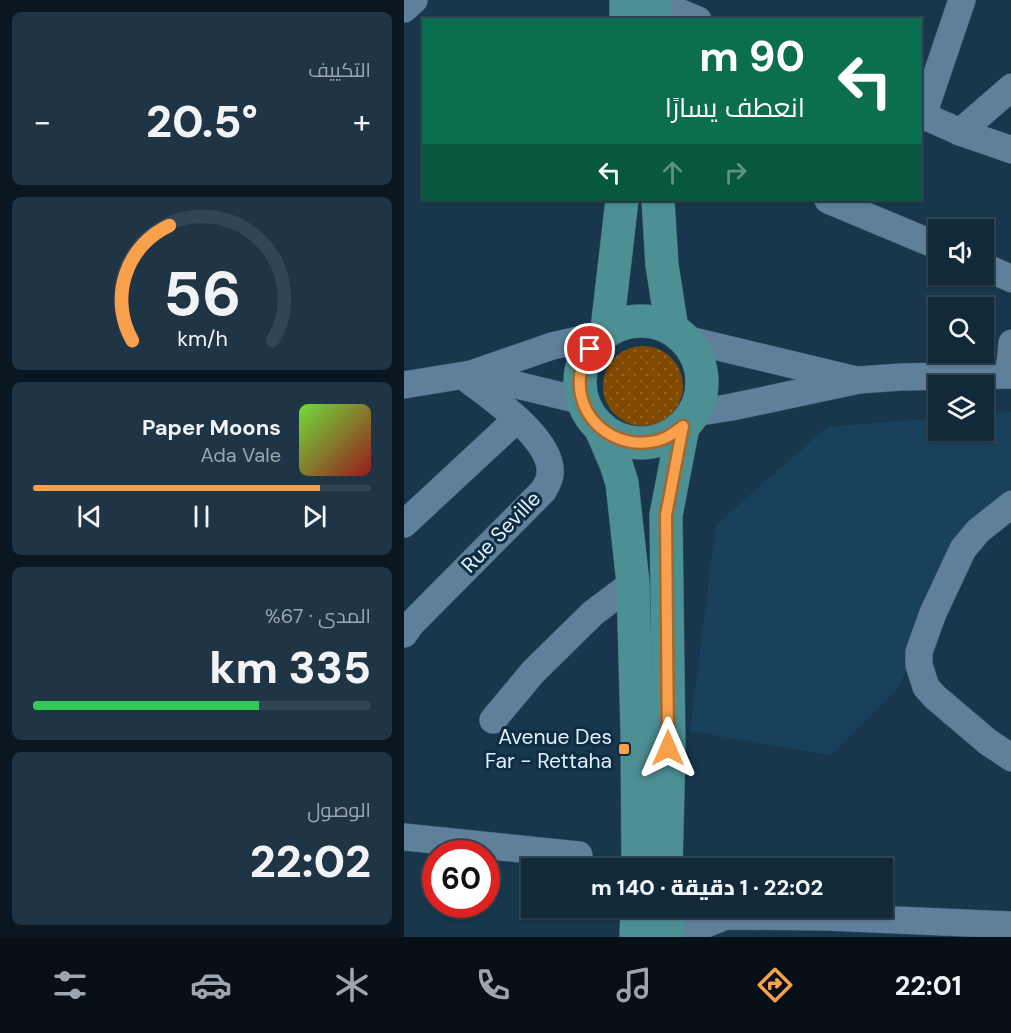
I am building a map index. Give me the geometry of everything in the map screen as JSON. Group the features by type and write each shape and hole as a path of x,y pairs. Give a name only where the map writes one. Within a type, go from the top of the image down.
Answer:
{"main road":[{"path":"629,18 647,6"},
{"path":"604,332 622,201"},
{"path":"658,201 662,265 679,334"},
{"path":"666,858 668,748 666,515 689,420 701,394 702,374 697,355 679,334 653,321 631,321 604,332 590,349 582,365 580,383 582,402 590,417 601,429 617,439 634,443 652,442 668,437 689,420"},
{"path":"601,429 622,483 633,583 638,858"},
{"path":"636,937 637,918"},
{"path":"668,918 668,937"}],"street":[{"path":"404,9 414,0"},
{"path":"962,0 922,114 960,132 1012,150"},
{"path":"647,6 693,18"},
{"path":"960,132 1012,87"},
{"path":"830,201 928,242"},
{"path":"994,271 1012,279"},
{"path":"404,385 467,375 552,346 604,332"},
{"path":"679,334 859,380"},
{"path":"689,420 732,407 859,380 1011,375 1012,343"},
{"path":"467,375 582,402"},
{"name":"Rue Seville","path":"406,624 543,491 551,473 546,452 531,432 467,375"},
{"path":"404,524 517,419"},
{"path":"1012,504 978,531 963,549 933,613 919,652 919,665 926,687 935,697 988,742 1012,758"},
{"path":"493,720 533,672 593,613 633,583"},
{"path":"404,837 579,855"},
{"path":"674,937 707,918"},
{"path":"761,918 827,927 1012,925"}],"shaded area":[{"path":"635,346 651,346 672,357 683,378 683,394 672,415 651,426 635,426 621,420 609,408 603,394 603,378 609,364 621,352"},
{"path":"1011,412 1011,493 972,529 898,688 831,755 690,731 716,525 827,427 928,419 928,441 994,441 994,413"}],"place":[{"name":"Avenue Des Far - Rettaha","path":"624,749"}],"route":[{"path":"590,349 582,365 580,383 582,402 590,417 601,429 617,439 634,443 652,442 668,437 683,426 666,515 668,748"}]}
